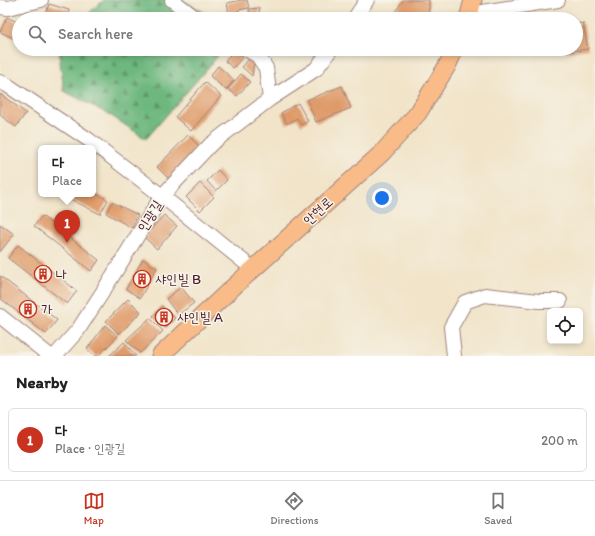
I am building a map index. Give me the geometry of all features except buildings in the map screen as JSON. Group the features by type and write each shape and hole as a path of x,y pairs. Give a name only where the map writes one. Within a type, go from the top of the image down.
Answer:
{"main road":[{"name":"안현로","path":"160,356 382,152 418,113 452,56"}],"street":[{"path":"0,7 8,8 41,0"},
{"path":"172,0 188,12"},
{"path":"359,12 367,0"},
{"path":"470,11 558,0"},
{"path":"258,56 266,68 270,99"},
{"name":"인광길","path":"55,356 78,330 162,196 211,144 270,99 316,69 326,56"},
{"path":"0,82 7,85 90,140 253,269"},
{"path":"454,356 451,327 464,302 485,295 560,302"},
{"path":"0,316 50,356"}],"green space":[{"path":"104,0 182,0 204,12 90,12"},
{"path":"59,56 218,56 146,139 110,115 64,91"}],"place":[{"name":"다","path":"67,243"},
{"name":"나","path":"43,274"},
{"name":"샤인빌 B","path":"142,279"},
{"name":"가","path":"28,309"},
{"name":"샤인빌 A","path":"164,317"}]}
